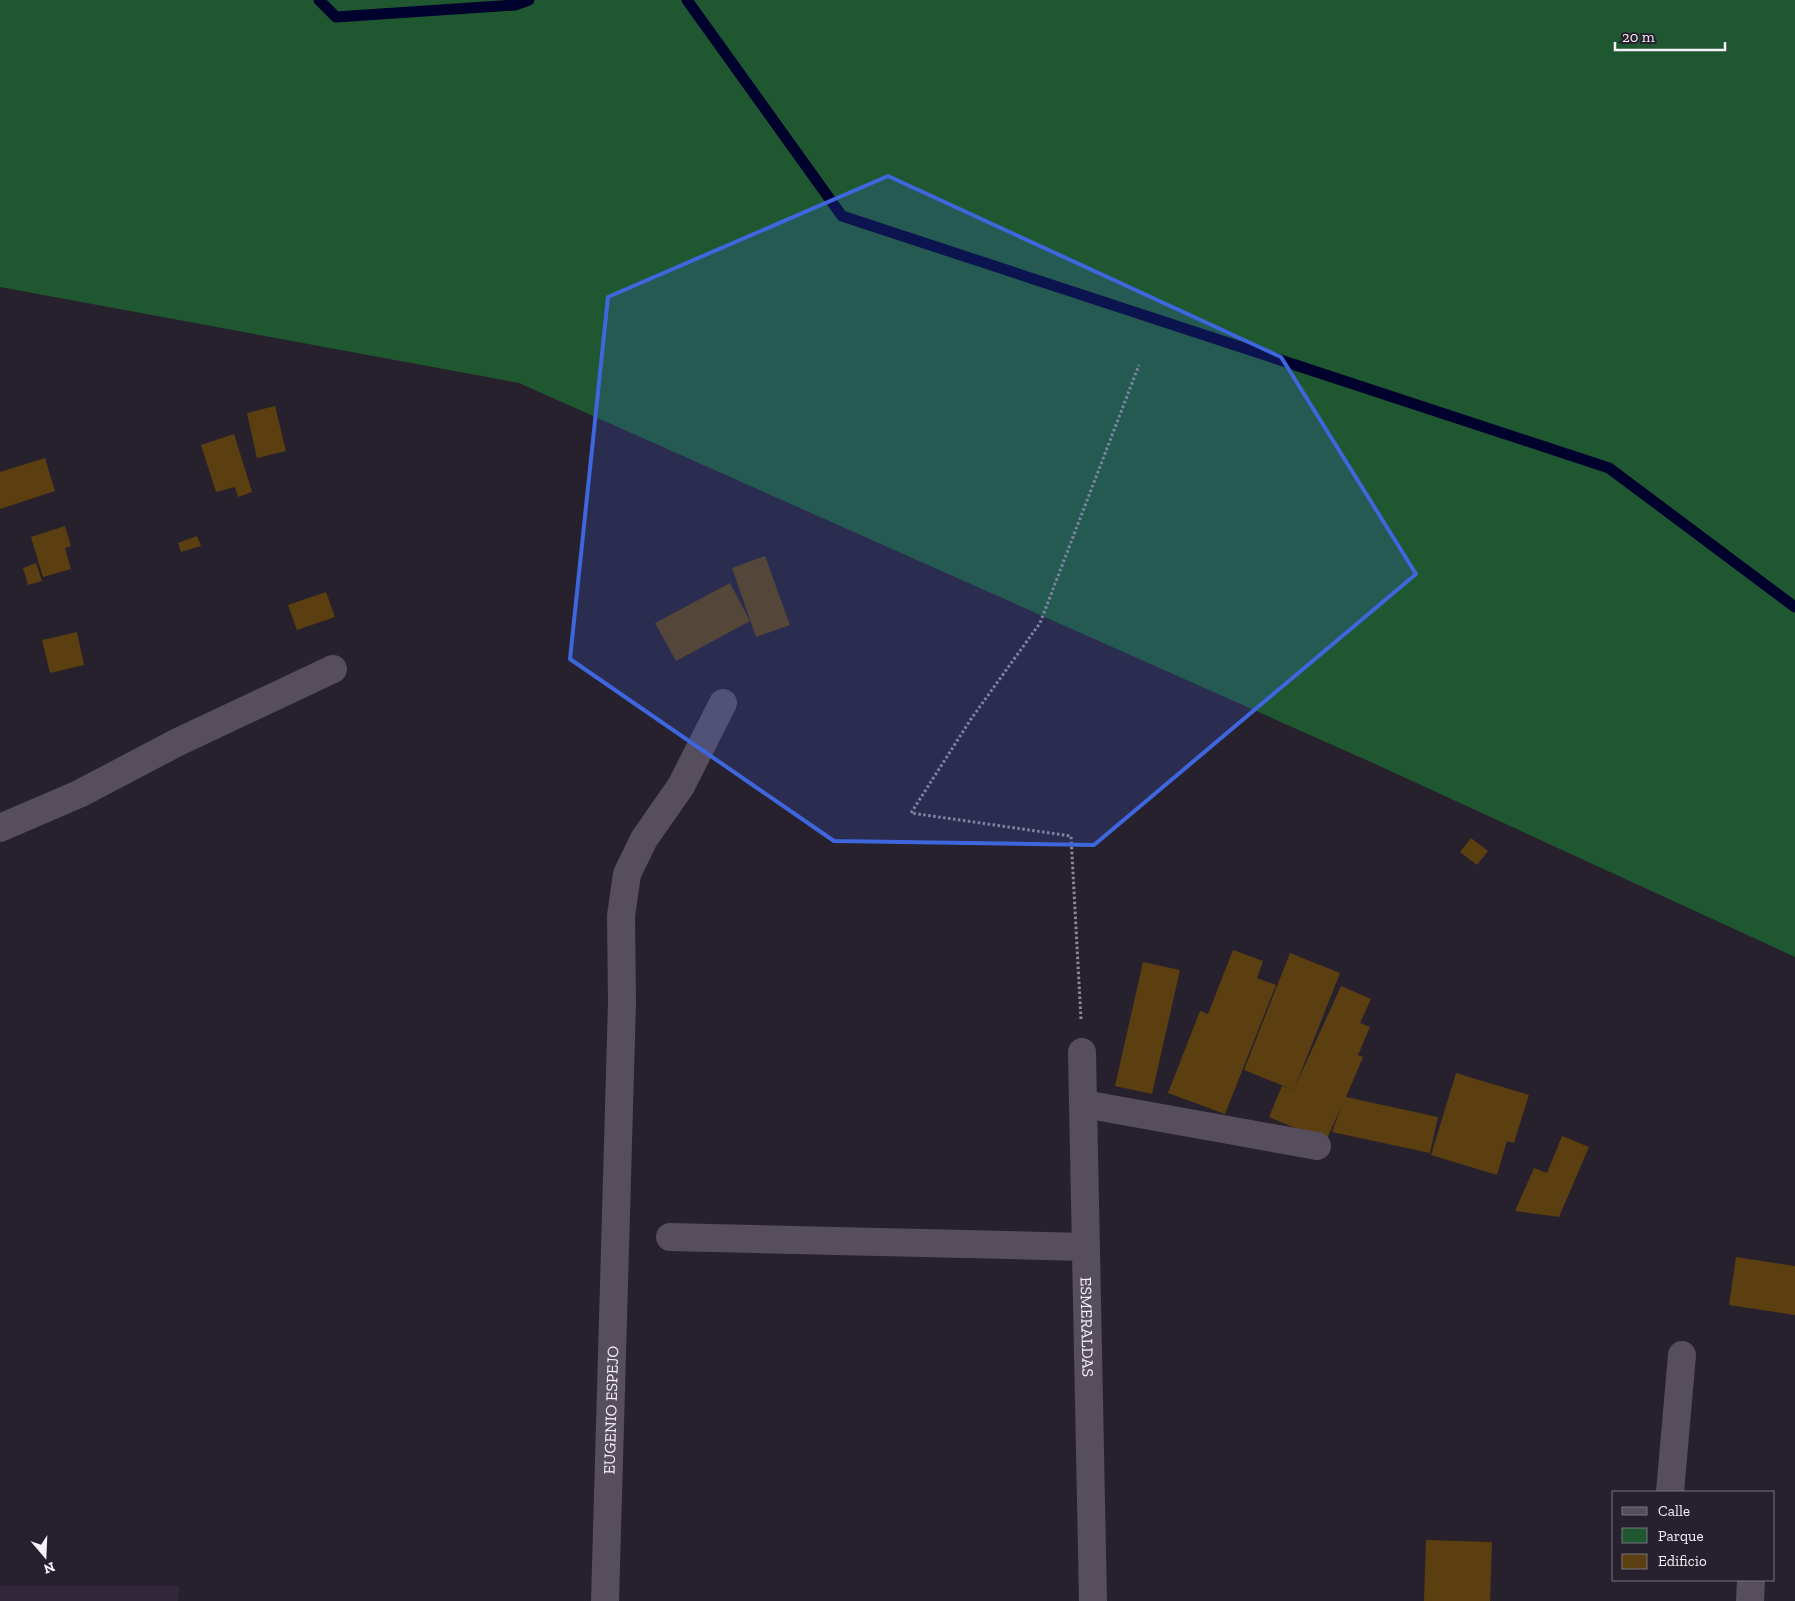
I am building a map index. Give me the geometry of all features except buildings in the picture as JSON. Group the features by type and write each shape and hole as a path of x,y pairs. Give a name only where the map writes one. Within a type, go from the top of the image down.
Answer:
{"street":[{"path":"0,828 79,794 178,742 332,669"},
{"name":"EUGENIO ESPEJO","path":"605,1601 622,1002 621,916 627,874 644,839 681,786 723,703"},
{"name":"ESMERALDAS","path":"1082,1052 1093,1601"},
{"path":"1084,1104 1318,1146"},
{"path":"670,1236 1086,1248"},
{"path":"1670,1491 1682,1355"},
{"path":"1750,1601 1752,1581"}],"path":[{"path":"1082,1052 1071,836 911,813 971,720 1040,623 1139,364"}],"highlighted area":[{"path":"888,176 1281,357 1416,574 1094,845 834,841 570,659 608,297"}],"shaded area":[{"path":"0,1586 179,1586 178,1601 0,1601"}],"green space":[{"path":"0,0 1795,0 1795,957 1373,763 519,383 0,287"}],"waterway":[{"path":"319,0 336,17 515,5 529,0"},
{"path":"687,0 842,216 1609,468 1795,607"}]}
